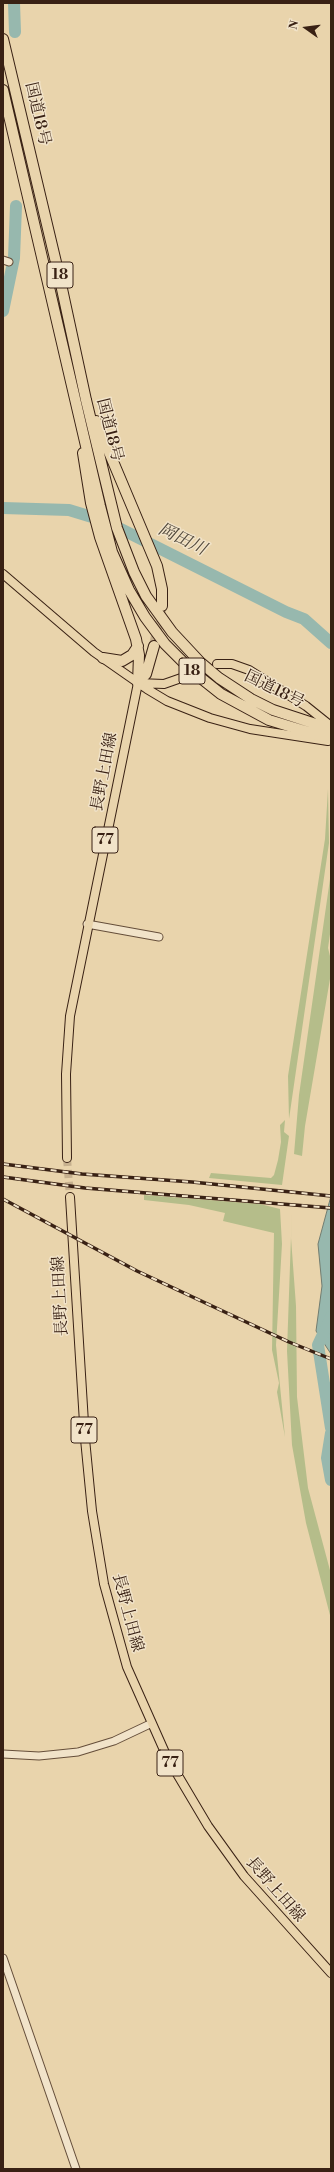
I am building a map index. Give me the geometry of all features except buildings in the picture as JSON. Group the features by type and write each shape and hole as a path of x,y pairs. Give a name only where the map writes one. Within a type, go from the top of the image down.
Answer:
{"highway":[{"name":"国道18号","path":"3,39 60,274 86,400 113,512 124,547 141,586 162,619 181,642 210,670 241,692 273,710 331,729"},
{"name":"国道18号","path":"3,90 79,411 84,467 104,539 123,577 139,608 165,644 192,671 221,694 256,714 283,726 331,740"},
{"path":"86,400 154,560 161,581 162,606"},
{"path":"104,539 138,646 138,683"},
{"path":"103,658 122,661 132,655 138,646"},
{"path":"138,683 146,674 154,646"}],"main road":[{"path":"3,574 103,658 138,683 167,701 216,720 272,734 331,740"},
{"path":"217,664 232,664 249,670 306,706 331,726"},
{"path":"138,683 164,684 184,677"},
{"name":"長野上田線","path":"67,1158 65,1086 68,1029 87,924 138,683"},
{"name":"長野上田線","path":"70,1197 84,1439 95,1536 104,1584 119,1642 150,1724 186,1793 230,1859 284,1922 331,1973"}],"street":[{"path":"87,924 159,937"},
{"path":"3,1754 39,1756 78,1752 114,1741 150,1724"},
{"path":"3,1958 76,2169"}],"green space":[{"path":"328,789 329,843 289,1119 288,1076 325,839"},
{"path":"331,872 331,927 328,948 331,960 331,973 305,1126 302,1156 294,1154 299,1095"},
{"path":"285,1120 284,1132 289,1136 282,1185 209,1178 211,1173 271,1178 274,1175 278,1160 281,1142 280,1125"},
{"path":"144,1195 260,1204 280,1209 282,1244 276,1345 285,1437 277,1392 279,1383 272,1350 274,1233 223,1221 225,1213 189,1205 144,1200"},
{"path":"292,1208 291,1238 296,1306 297,1397 308,1488 331,1574 331,1619 306,1523 292,1445 287,1351"}],"water":[{"path":"331,1196 331,1354 316,1331 322,1286 318,1244"}],"waterway":[{"name":"岡田川","path":"14,3 15,32"},
{"name":"岡田川","path":"3,311 14,258 16,206"},
{"name":"岡田川","path":"3,508 69,510 105,521 286,612 304,619 331,643"},
{"path":"331,1317 318,1345 331,1428"},
{"path":"331,1433 327,1458 331,1480"}],"tunnel":[{"path":"154,646 161,610"},
{"path":"67,1158 70,1197"}],"railway":[{"path":"3,1164 82,1174 192,1182 331,1196"},
{"path":"3,1177 85,1188 331,1208"},
{"path":"3,1199 137,1271 289,1342 331,1359"}]}
